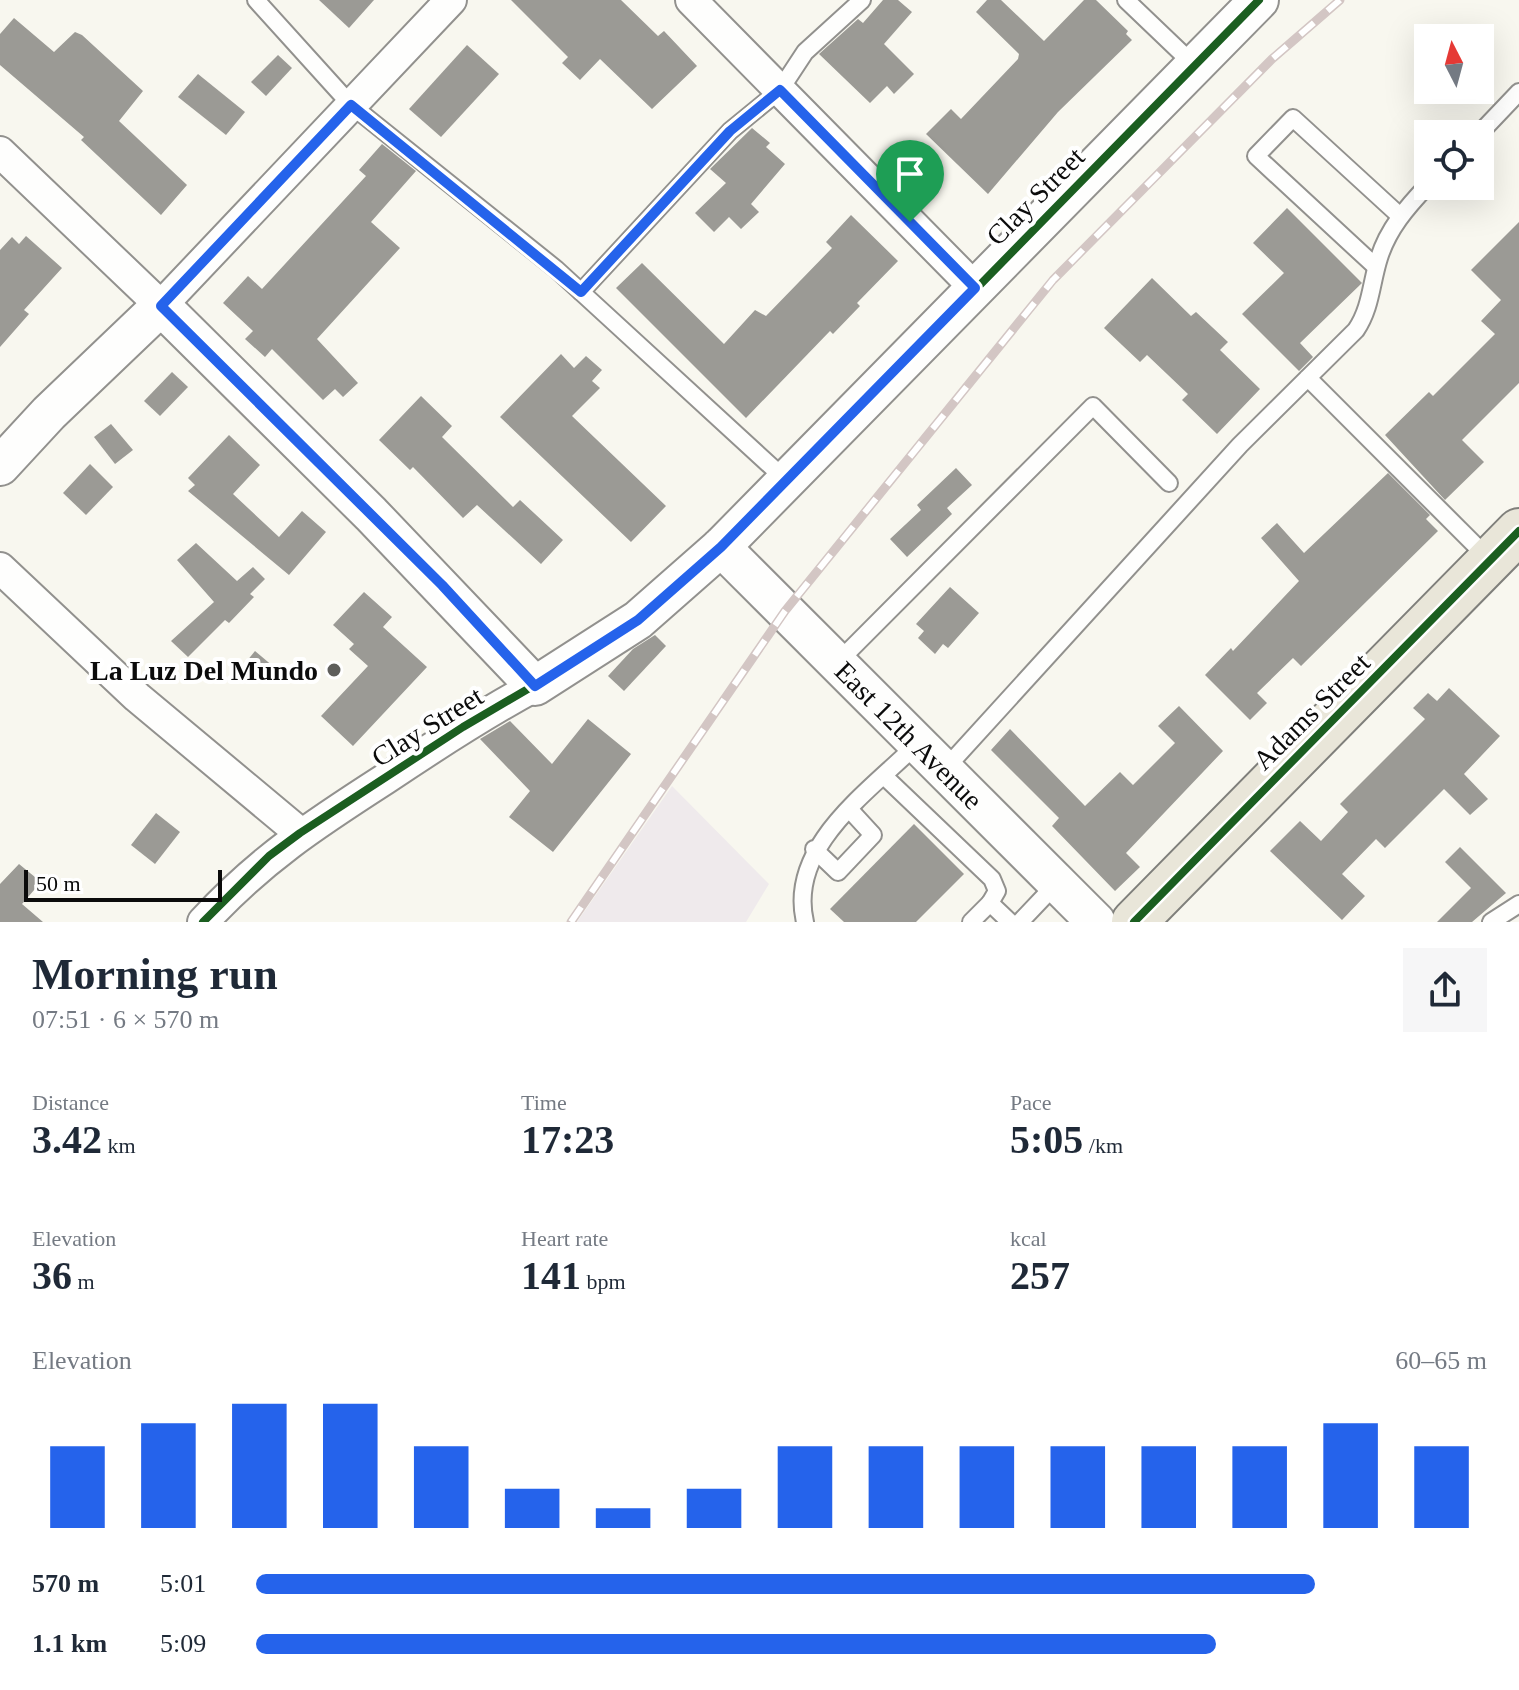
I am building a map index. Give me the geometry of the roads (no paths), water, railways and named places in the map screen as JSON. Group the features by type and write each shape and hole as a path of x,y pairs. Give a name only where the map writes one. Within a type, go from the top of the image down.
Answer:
{"main road":[{"name":"Adams Street","path":"1134,922 1504,545"}],"street":[{"path":"0,466 49,413 161,306 451,0"},
{"path":"691,0 975,288"},
{"name":"Clay Street","path":"203,922 258,866 300,833 463,727 535,686 638,620 721,547 1259,0"},
{"path":"0,152 392,534 535,686"},
{"name":"East 12th Avenue","path":"721,547 1096,922"},
{"path":"0,568 137,697 300,833"}],"lane":[{"path":"256,0 351,105 581,292 787,481"},
{"path":"581,292 730,131 780,90 805,52 862,0"},
{"path":"1126,0 1195,65"},
{"path":"1492,120 1519,92"},
{"path":"1376,267 1256,156 1293,118 1400,216"},
{"path":"944,770 1194,495 1361,323 1383,244 1400,216 1414,200"},
{"path":"1308,378 1504,545"},
{"path":"837,663 1093,406 1169,483"},
{"path":"805,922 801,881 814,849 918,743"},
{"path":"884,776 992,879 997,891 971,922"},
{"path":"814,849 838,872 873,835 850,810"},
{"path":"1020,922 1057,883"},
{"path":"990,903 1010,922"},
{"path":"1491,922 1519,904"}],"railway":[{"path":"571,922 785,611 1053,280 1272,59 1340,0"}],"place":[{"name":"La Luz Del Mundo","path":"334,670"}]}
